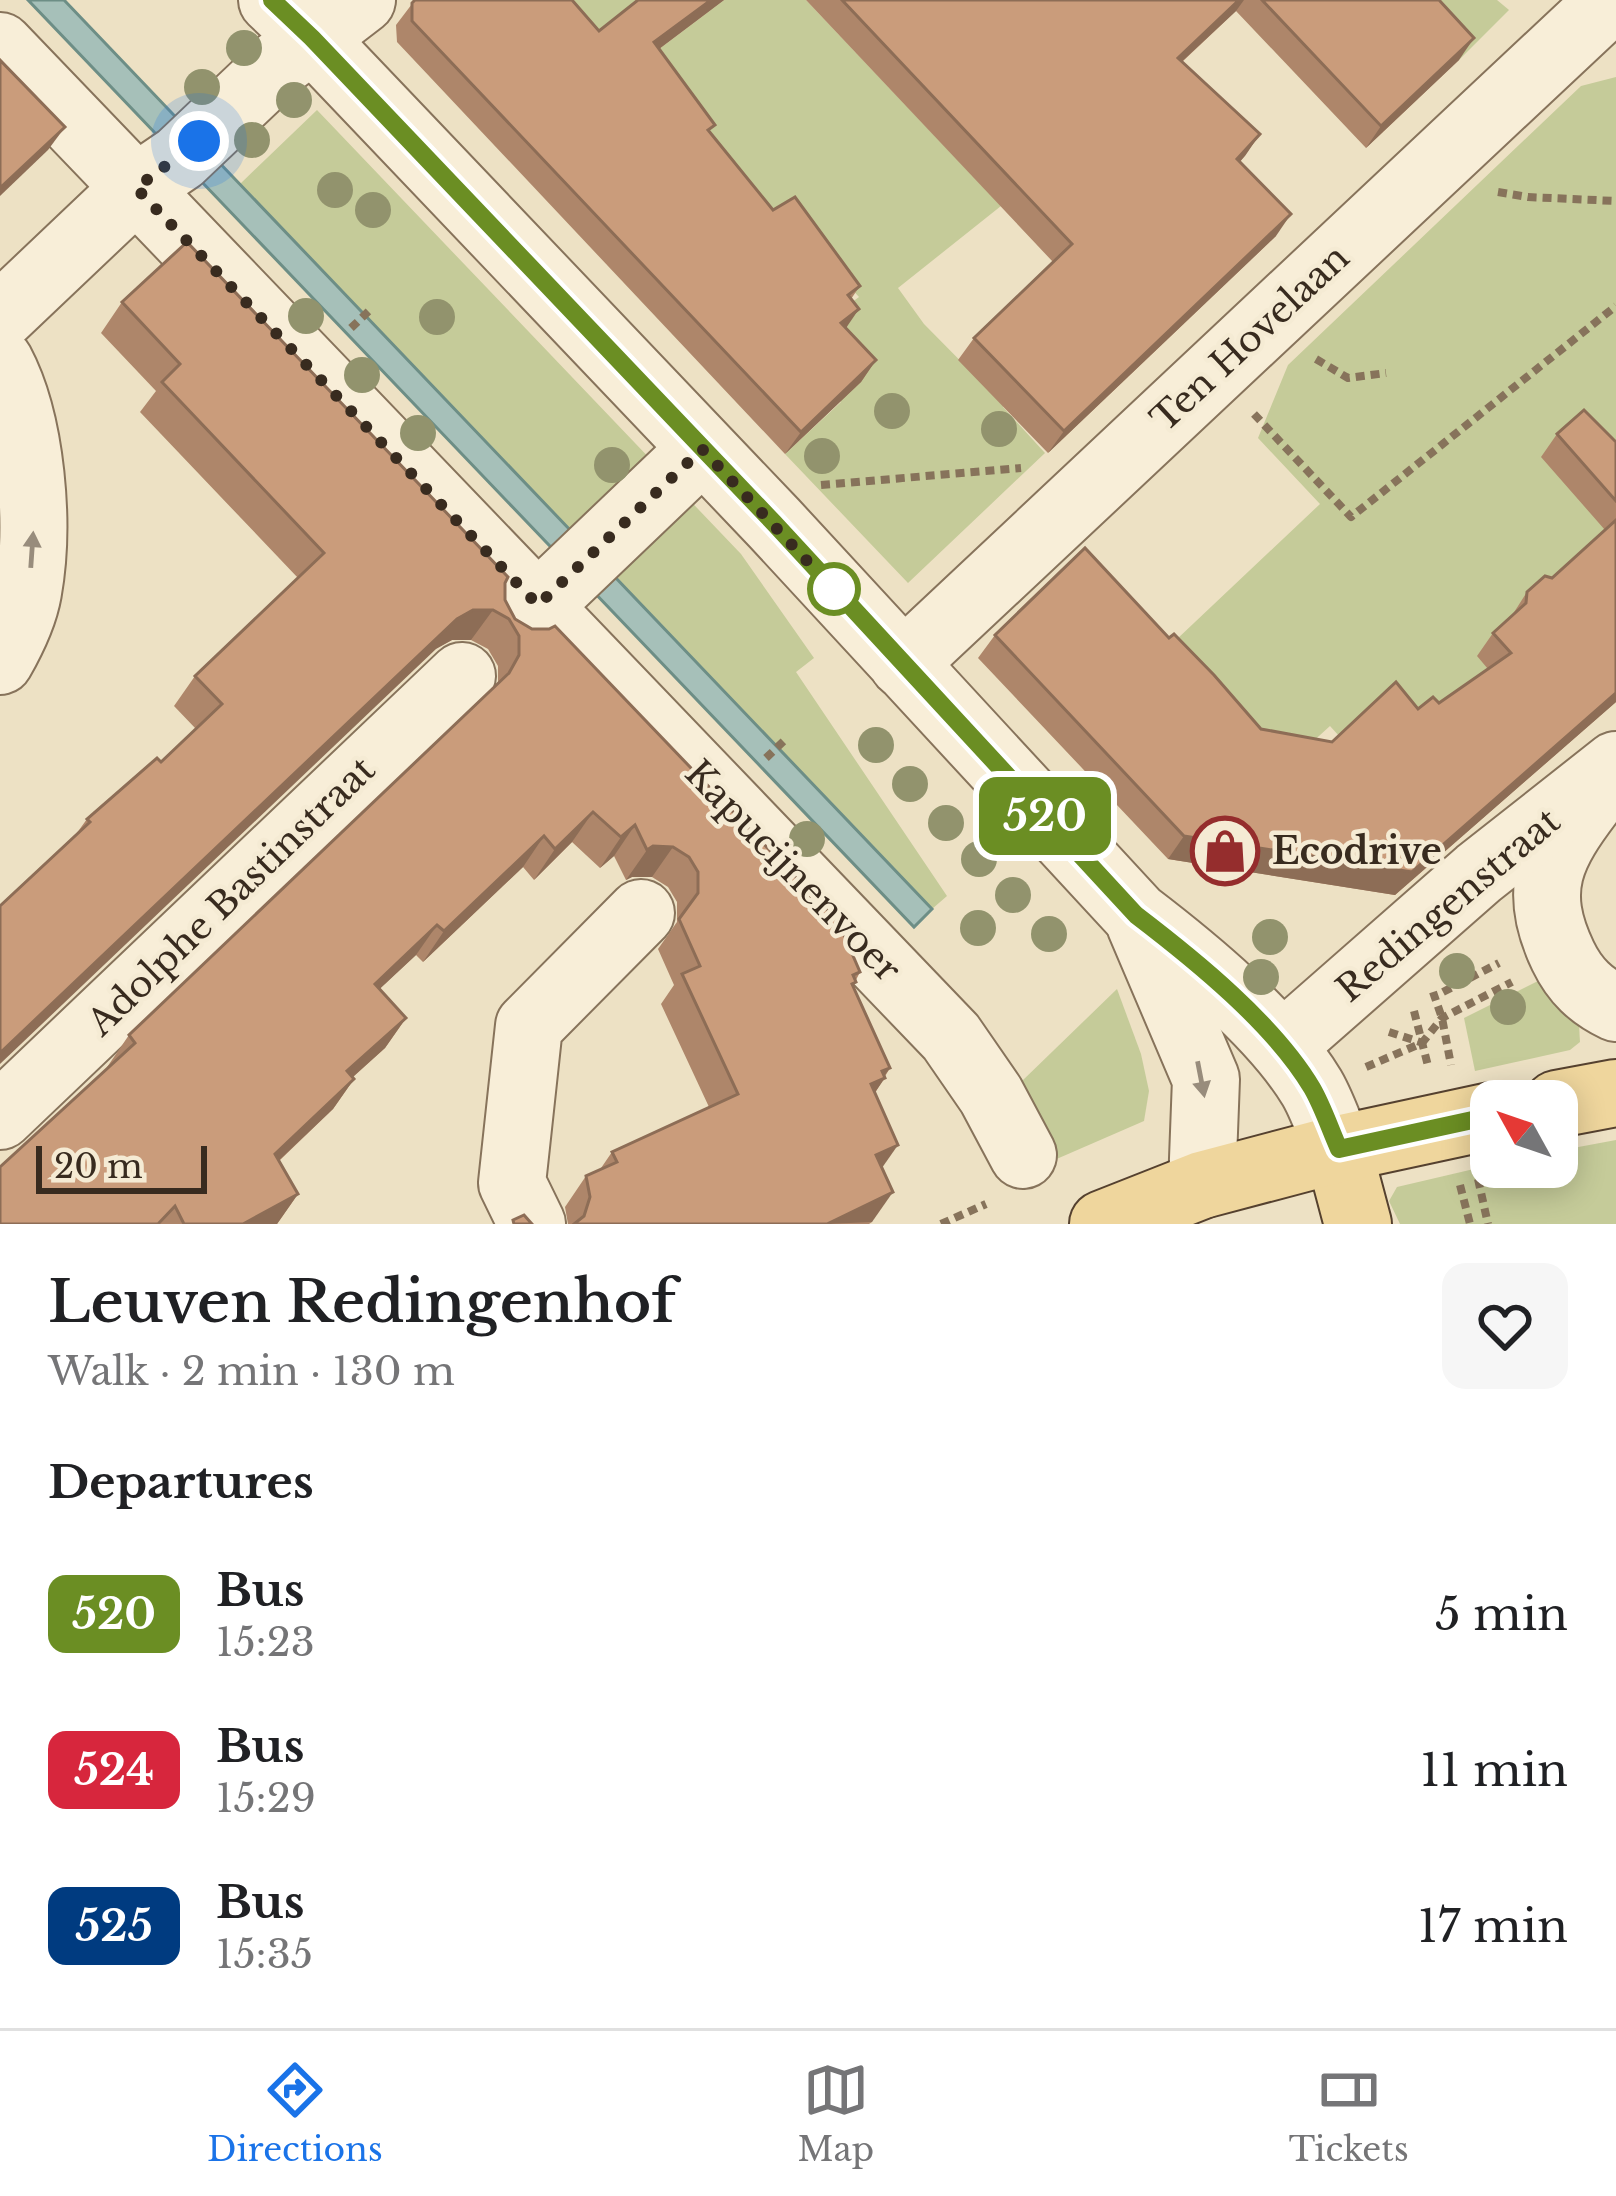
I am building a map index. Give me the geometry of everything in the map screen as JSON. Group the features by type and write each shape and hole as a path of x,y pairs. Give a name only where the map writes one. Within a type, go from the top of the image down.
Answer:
{"main road":[{"path":"1578,1100 1616,1094"},
{"path":"1103,1224 1203,1205 1339,1149 1470,1121"},
{"path":"1339,1149 1358,1224"}],"street":[{"path":"0,317 280,64 315,13 702,449 1136,915 1201,966 1282,1046 1313,1090 1339,1149"},
{"name":"Ten Hovelaan","path":"903,664 1598,13"},
{"name":"Kapucijnenvoer","path":"0,46 171,162 556,588 725,827 951,1037 991,1095 1023,1155"},
{"path":"0,362 10,380 24,433 34,538 28,597 0,661"},
{"path":"556,588 702,449"},
{"name":"Adolphe Bastinstraat","path":"0,1116 462,676"},
{"name":"Redingenstraat","path":"1558,945 1545,896 1552,861 1568,830 1616,766"},
{"name":"Redingenstraat","path":"1282,1046 1479,873 1616,766"},
{"path":"532,1224 512,1183 529,1026 641,913"},
{"path":"1136,915 1206,1079 1203,1205"},
{"path":"1558,945 1588,992 1616,1008"}],"path":[{"path":"1443,156 1473,188 1528,197 1616,201"},
{"path":"1253,413 1352,517 1616,306"},
{"path":"774,523 810,486 1035,466 1072,506"},
{"path":"1434,997 1558,945"}],"green space":[{"path":"537,0 650,0 584,53"},
{"path":"724,0 806,0 1001,206 898,288 924,324 1045,453 908,583 785,454 841,402 823,382 832,317 859,297 622,77"},
{"path":"1497,0 1509,10 1459,60 1405,3"},
{"path":"1616,77 1616,544 1502,685 1368,768 1330,726 1298,755 1158,657 1320,504 1258,438 1288,365 1581,86"},
{"path":"317,110 741,554 814,658 796,672 947,896 932,909 240,184"},
{"path":"1540,980 1579,1025 1580,1042 1570,1050 1475,1071 1464,1018"},
{"path":"1117,989 1149,1091 1144,1121 1052,1161 1021,1082"},
{"path":"1616,1140 1616,1224 1400,1224 1389,1201 1397,1187 1470,1170 1470,1188 1578,1188 1578,1147"}],"water":[{"path":"28,0 64,0 932,909 914,927"}],"building":[{"path":"415,0 572,0 599,31 638,0 711,0 654,42 715,125 708,130 773,210 795,197 860,286 848,295 859,309 841,323 876,360 801,432 412,21"},
{"path":"842,0 1239,0 1178,58 1260,134 1237,159 1291,214 1064,431 974,338 1072,244"},
{"path":"1262,0 1439,0 1474,38 1381,126"},
{"path":"0,60 65,127 0,188"},
{"path":"187,242 508,577 505,600 515,619 532,629 555,626 804,886 815,910 824,907 838,921 860,972 853,975 856,982 852,984 890,1068 882,1071 885,1078 871,1084 898,1145 876,1155 893,1192 827,1224 574,1224 584,1216 590,1197 586,1176 617,1162 612,1152 738,1094 682,974 700,966 679,919 698,893 698,872 689,857 673,847 647,850 635,825 621,837 593,812 555,849 544,836 444,931 437,925 375,984 406,1018 347,1071 354,1079 275,1154 298,1194 243,1224 184,1224 175,1206 158,1224 0,1224 0,1167 135,1043 129,1035 509,673 519,655 519,636 509,619 493,610 473,610 457,619 0,1053 0,906 90,822 87,819 157,758 161,762 222,704 195,676 324,553 162,382 180,364 122,302"},
{"path":"1584,410 1616,442 1616,501 1557,434"},
{"path":"1616,520 1616,693 1412,872 1184,836 995,635 1085,548 1169,638 1174,634 1214,675 1261,729 1332,742 1396,682 1418,709 1433,697 1439,703 1511,653 1493,633 1526,603 1527,592 1545,576 1552,578"},
{"path":"524,1215 532,1224 514,1224 513,1220"}],"bus line":[{"name":"520","path":"272,0 774,523 1136,915 1201,966 1282,1046 1313,1090 1339,1149 1470,1121"}],"place":[{"name":"Ecodrive","path":"1225,851"}],"route":[{"path":"199,141 136,188 538,605 702,449 838,594 834,589"}]}
